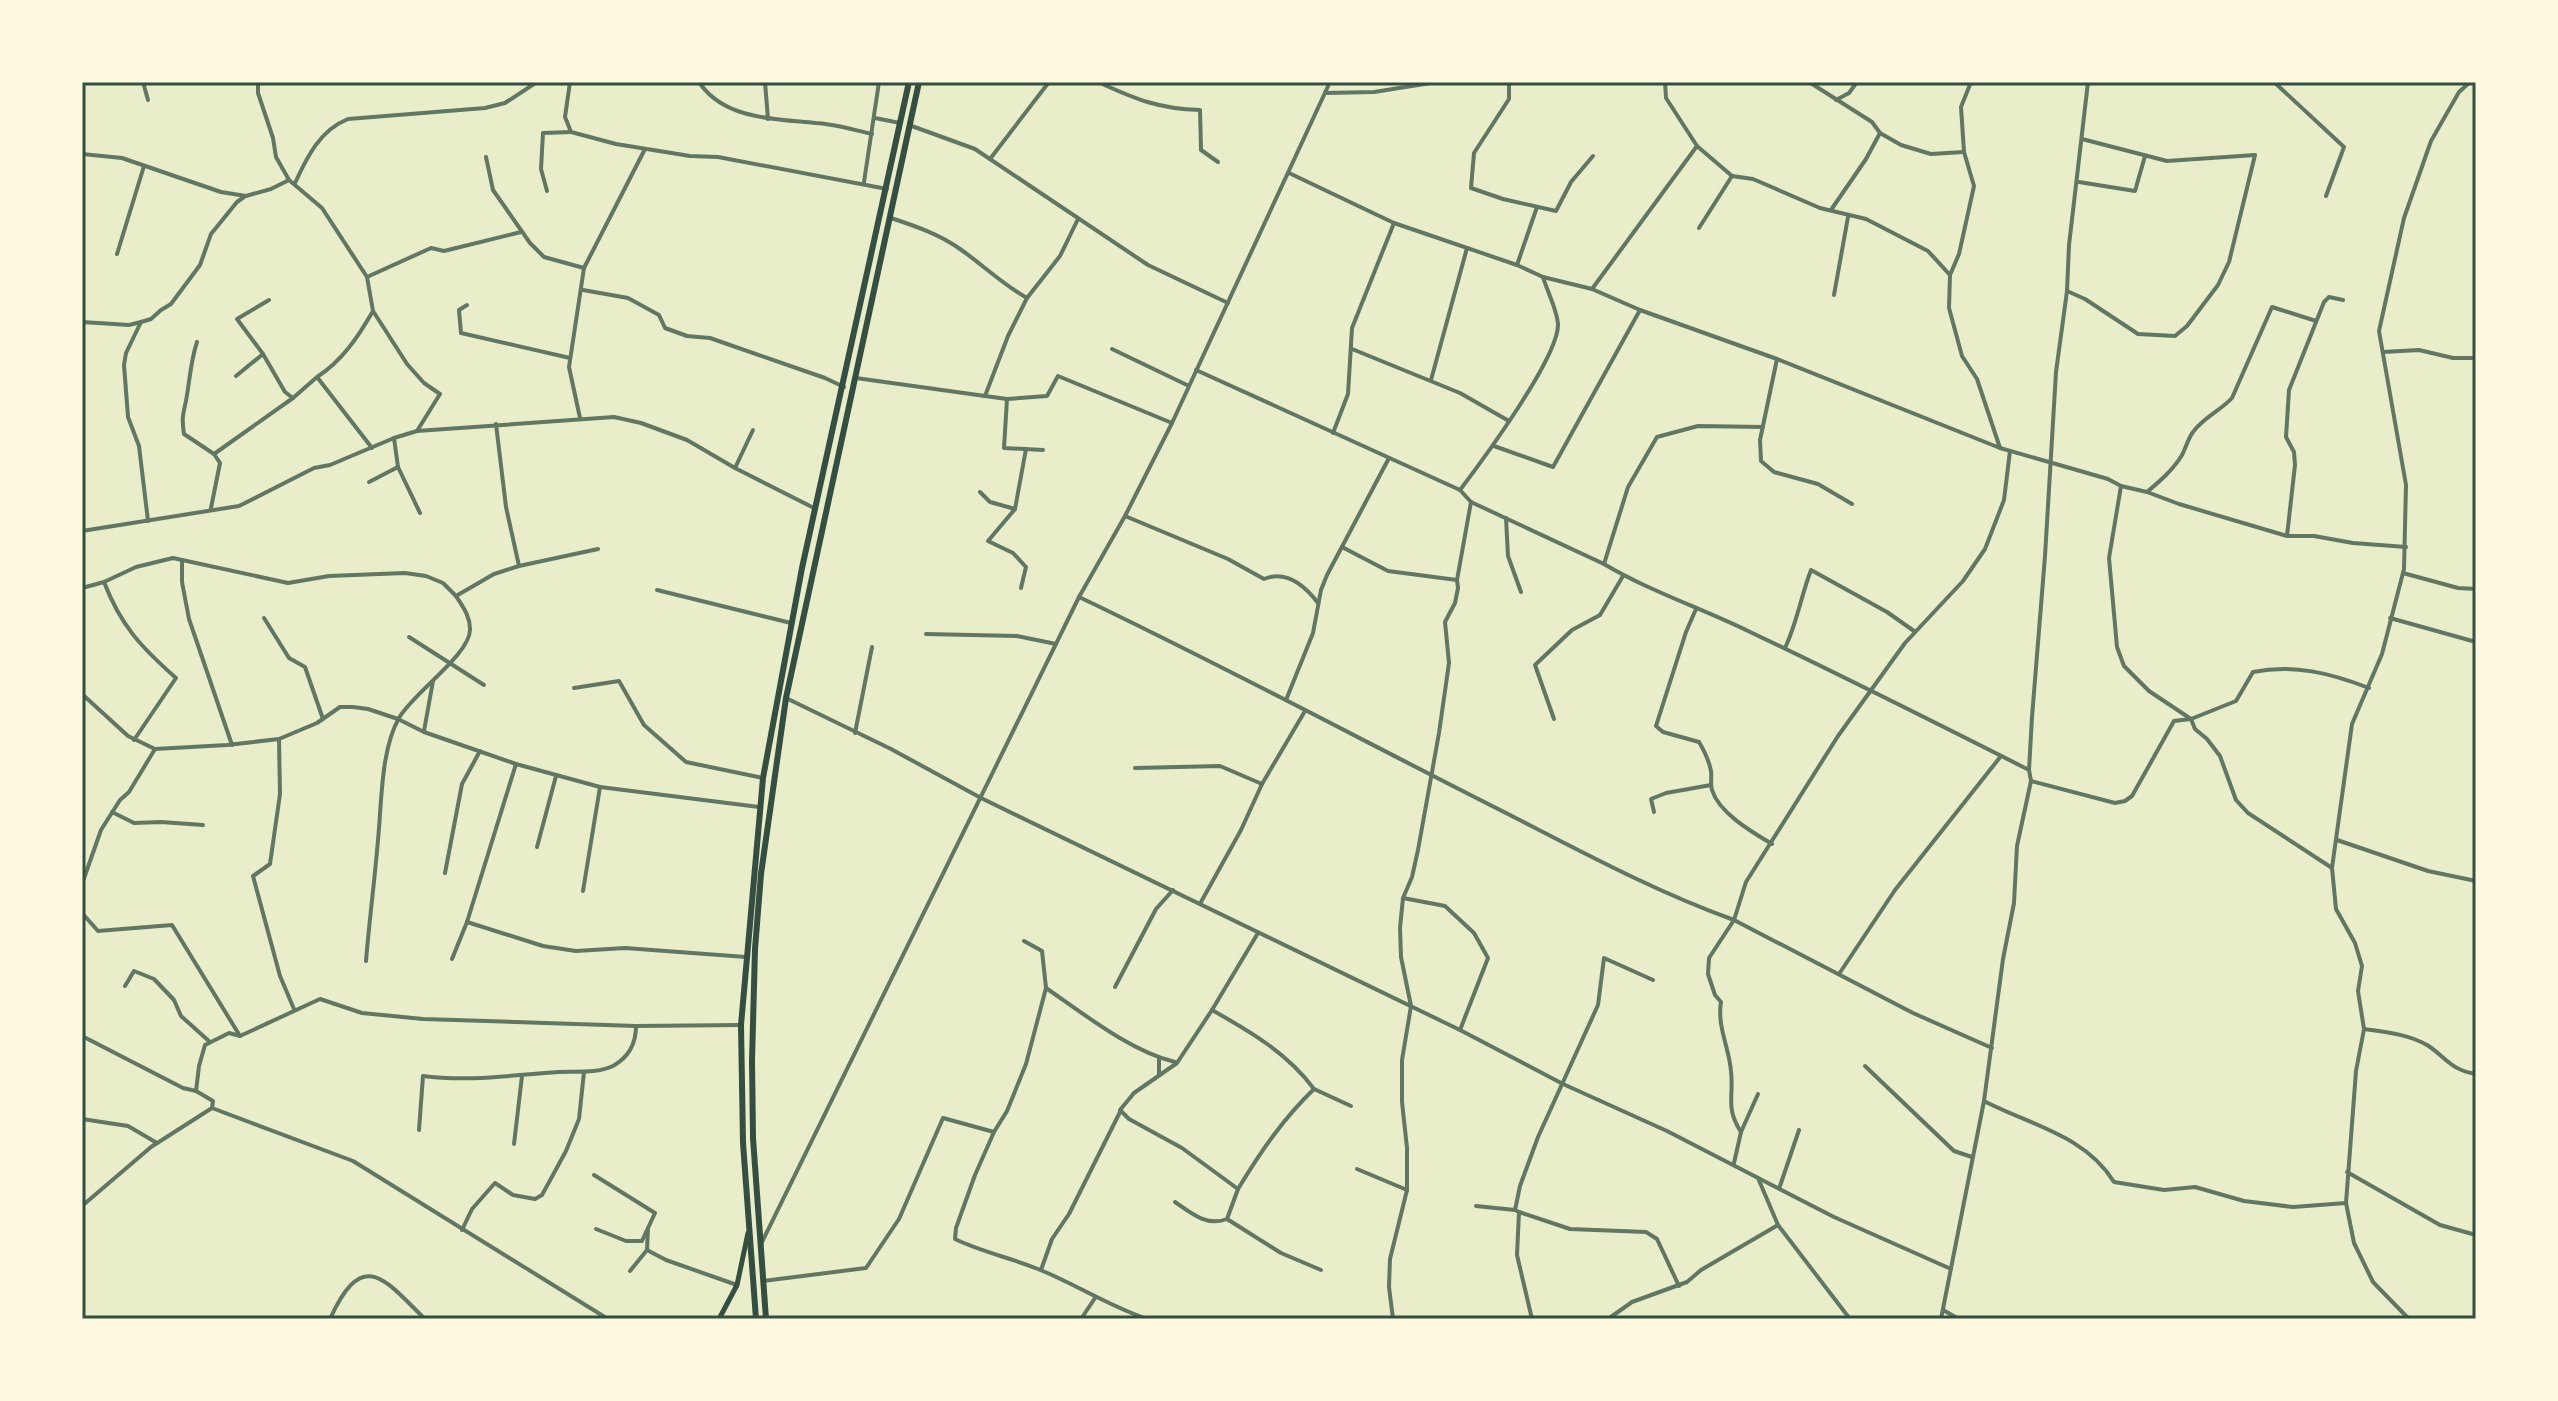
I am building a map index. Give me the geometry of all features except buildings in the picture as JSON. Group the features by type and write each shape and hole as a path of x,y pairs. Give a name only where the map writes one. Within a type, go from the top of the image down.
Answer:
{"highway":[{"path":"756,1319 743,1143 741,1025 759,807 802,568 909,82"},
{"path":"766,1319 753,1138 755,949 761,874 786,698 919,82"},
{"path":"802,568 814,573"}],"main road":[{"path":"719,1319 737,1285 748,1232"}],"street":[{"path":"143,82 148,100"},
{"path":"258,82 258,93 276,157 289,180 322,208 367,277 373,311 407,364 424,383 440,394 417,431"},
{"path":"295,183 318,142 338,123 348,119 485,108 505,103 537,82"},
{"path":"570,82 565,117 571,132"},
{"path":"765,82 768,119"},
{"path":"864,182 879,82"},
{"path":"990,159 1049,82"},
{"path":"1098,82 1168,109 1200,110 1201,150 1218,162"},
{"path":"760,1246 1079,597 1172,423 1330,82"},
{"path":"1325,93 1374,92 1437,82"},
{"path":"1509,82 1509,99 1474,153 1471,188 1556,211 1571,182 1593,156"},
{"path":"1665,82 1666,98 1697,146 1732,176 1753,179 1848,217 1866,219 1928,251 1950,275"},
{"path":"1809,82 1872,122 1880,133 1901,145 1931,154 1964,152"},
{"path":"1836,100 1849,93 1857,82"},
{"path":"1971,82 1961,107 1964,152 1974,186 1959,254 1950,275 1949,308 1962,356 1977,379 2000,448"},
{"path":"1941,1319 1984,1101 2003,959 2014,903 2017,846 2031,781 2029,770 2056,372 2088,82"},
{"path":"2274,82 2344,147 2326,196"},
{"path":"2409,1319 2373,1282 2354,1243 2346,1203 2356,1071 2364,1029 2358,991 2362,966 2355,943 2336,909 2332,868 2352,724 2382,654 2403,573 2406,547 2406,485 2379,331 2404,218 2431,141 2459,92 2470,82"},
{"path":"701,85 712,99 768,119 816,123 872,134"},
{"path":"1848,107 1849,93"},
{"path":"875,118 900,123"},
{"path":"909,125 975,149 1148,265 1228,303"},
{"path":"547,191 541,169 543,133 571,132 645,149 718,157 864,182 887,189"},
{"path":"1831,210 1880,133"},
{"path":"2067,291 2085,299 2138,334 2175,336 2187,326 2218,285 2229,262 2255,155 2225,155 2191,162 2167,161 2082,139"},
{"path":"1592,289 1697,146"},
{"path":"580,418 569,367 584,268 645,149"},
{"path":"82,154 122,158 221,192 246,196"},
{"path":"2078,181 2135,191 2145,156"},
{"path":"486,157 493,190 521,232 544,257 584,268"},
{"path":"117,254 144,166"},
{"path":"1289,173 1394,223 1517,265 1543,277 1592,289 2000,448 2287,536 2314,536 2406,547"},
{"path":"1699,228 1732,176"},
{"path":"82,322 129,325 151,319 171,304 202,261 211,234 237,202 289,180"},
{"path":"1517,265 1537,207"},
{"path":"888,217 930,232 959,248 1007,287 1027,298"},
{"path":"1834,295 1848,217"},
{"path":"985,396 1008,336 1027,298 1060,256 1078,219"},
{"path":"1332,433 1348,394 1352,328 1394,223"},
{"path":"367,277 431,248 444,251 521,232"},
{"path":"1431,380 1467,248"},
{"path":"1460,490 1494,446 1553,347 1558,324 1543,277"},
{"path":"583,290 628,298 659,315 665,328 687,336 710,338 844,387"},
{"path":"2287,536 2295,465 2294,452 2286,437 2289,390 2316,321 2329,297 2343,300"},
{"path":"269,300 237,319 263,354 285,392 293,398"},
{"path":"467,305 459,310 461,333 570,358"},
{"path":"2147,492 2180,457 2193,433 2206,418 2223,408 2232,398 2272,307 2316,321"},
{"path":"1494,446 1553,467 1640,310"},
{"path":"214,454 293,398 341,357 373,311"},
{"path":"141,322 126,353 124,365 128,417 139,446 148,521"},
{"path":"129,325 134,337"},
{"path":"197,342 181,413 184,434 214,454 220,463 211,508"},
{"path":"1112,349 1189,386"},
{"path":"1352,349 1431,380 1510,421"},
{"path":"2383,352 2419,350 2453,358 2476,358"},
{"path":"236,376 263,354"},
{"path":"1777,359 1763,427 1761,461 1774,472 1818,484 1852,504"},
{"path":"1196,370 1460,490 1471,502 1785,648 2029,770"},
{"path":"856,378 1007,399 1047,396 1058,376 1172,423"},
{"path":"317,377 372,448"},
{"path":"1007,399 1004,448 1043,450"},
{"path":"82,531 211,508 239,506 314,468 330,465 417,431 580,418 614,417 687,440 816,509"},
{"path":"496,424 506,507 519,566"},
{"path":"1604,564 1628,487 1657,437 1698,426 1763,427"},
{"path":"735,468 753,430"},
{"path":"394,438 398,467 420,513"},
{"path":"1021,588 1026,567 1021,559 988,541 1015,509 1026,449"},
{"path":"1741,1132 1729,1102 1731,1072 1718,1018 1721,1002 1715,995 1708,974 1709,958 1734,920 1746,882 1817,768 1914,631 1963,581 1985,549 2004,500 2010,451"},
{"path":"1285,701 1313,633 1321,590 1389,458"},
{"path":"369,482 398,467"},
{"path":"2121,486 2109,558 2117,647 2124,666 2134,678 2191,719 2195,729 2220,756 2236,800 2248,813 2332,868"},
{"path":"980,492 990,502 1015,509"},
{"path":"1393,1319 1390,1259 1407,1190 1402,1074 1411,1006 1401,957 1400,928 1403,898 1412,877 1431,776 1449,663 1445,622 1455,603 1471,502"},
{"path":"1125,516 1228,559 1264,579 1275,574 1283,576 1308,591 1318,603"},
{"path":"1506,518 1508,556 1521,592"},
{"path":"1342,547 1388,571 1457,580"},
{"path":"456,596 494,574 598,549"},
{"path":"82,588 136,567 173,558 288,583 329,576 405,573 426,576 443,583 456,596 467,613 471,627 469,640 449,664 422,687 398,719 381,786 366,961"},
{"path":"182,561 182,582 189,619 232,745"},
{"path":"1785,648 1796,625 1799,602 1811,570 1887,612 1914,631"},
{"path":"2403,573 2458,588 2476,589"},
{"path":"1554,719 1535,665 1572,630 1600,615 1623,575"},
{"path":"104,582 139,645 176,678 134,740"},
{"path":"657,590 791,623"},
{"path":"1079,597 1189,649 1601,861 1734,920 1913,1013 1992,1048"},
{"path":"1696,609 1656,726 1663,732 1699,742 1706,754 1712,775 1711,785 1719,802 1752,832 1772,844"},
{"path":"264,618 289,658 305,667 323,719"},
{"path":"2390,618 2476,642"},
{"path":"926,634 1004,635 1056,644"},
{"path":"409,637 484,685"},
{"path":"855,733 872,647"},
{"path":"2031,781 2115,803 2125,801 2132,796 2174,721 2191,719 2236,701 2253,672 2328,672 2369,688"},
{"path":"424,732 434,678"},
{"path":"574,688 619,681 644,725 686,762 763,778"},
{"path":"82,694 134,740 155,749 279,739 323,719 340,707 353,707 398,719 424,732 516,764 600,787 759,807"},
{"path":"786,698 891,749 981,798 1460,1030 1563,1084 1780,1186 1834,1217 1951,1269"},
{"path":"1201,903 1262,784 1305,711"},
{"path":"279,739 280,794 270,864 253,876 280,976 294,1009"},
{"path":"82,884 101,830 155,749"},
{"path":"445,873 462,784 480,751"},
{"path":"1839,974 1895,890 2001,756"},
{"path":"452,959 467,922 516,764"},
{"path":"1135,768 1220,766 1262,784"},
{"path":"537,847 556,776"},
{"path":"1654,812 1651,799 1666,793 1711,785"},
{"path":"583,891 600,787"},
{"path":"112,812 134,823 203,825"},
{"path":"2337,840 2428,871 2476,881"},
{"path":"1115,987 1156,909 1173,890"},
{"path":"1403,898 1445,906 1474,933 1488,958 1460,1030"},
{"path":"82,913 98,931 172,925 240,1036"},
{"path":"467,922 543,946 576,951 625,948 746,957"},
{"path":"1041,1270 1052,1239 1069,1214 1120,1110 1134,1093 1177,1063 1258,933"},
{"path":"1024,941 1042,951 1046,988 1026,1064 975,1175 955,1239 1041,1270 1095,1298 1147,1319"},
{"path":"1532,1319 1517,1255 1520,1186 1534,1147 1598,1005 1604,958 1653,980"},
{"path":"125,986 134,971 154,979 174,1000 181,1016 210,1042"},
{"path":"1046,988 1104,1027 1159,1058 1177,1063"},
{"path":"196,1091 205,1045 229,1033 240,1036 320,999 362,1013 423,1019 636,1026 741,1025"},
{"path":"1212,1010 1277,1050 1298,1067 1314,1089 1351,1106"},
{"path":"419,1130 423,1076 522,1076 611,1067 634,1045 636,1026"},
{"path":"2364,1029 2395,1033 2427,1045 2449,1065 2476,1074"},
{"path":"82,1036 213,1101 212,1108 157,1143 82,1206"},
{"path":"1159,1058 1159,1075"},
{"path":"1865,1066 1954,1151 1972,1157"},
{"path":"462,1230 472,1209 495,1183 513,1195 535,1199 542,1195 579,1119 584,1072"},
{"path":"514,1144 522,1076"},
{"path":"1175,1202 1196,1217 1216,1223 1227,1219 1238,1189 1264,1147 1288,1114 1314,1089"},
{"path":"1733,1164 1741,1132 1758,1094"},
{"path":"1984,1101 2061,1134 2090,1152 2104,1165 2114,1182 2164,1190 2195,1187 2244,1201 2293,1207 2346,1203"},
{"path":"212,1108 353,1161 608,1319"},
{"path":"1120,1110 1129,1119 1182,1148 1238,1189"},
{"path":"763,1281 866,1268 899,1219 943,1118 994,1132"},
{"path":"82,1119 128,1126 157,1143"},
{"path":"1780,1186 1799,1130"},
{"path":"1357,1169 1407,1190"},
{"path":"2347,1172 2440,1225 2476,1235"},
{"path":"594,1175 655,1213 642,1241 626,1241 596,1229"},
{"path":"1758,1178 1778,1225 1850,1319"},
{"path":"1476,1206 1517,1211 1570,1229 1646,1232 1657,1239 1679,1286"},
{"path":"1227,1219 1281,1253 1321,1270"},
{"path":"1608,1319 1632,1302 1679,1286 1778,1225"},
{"path":"630,1271 647,1250 648,1228"},
{"path":"647,1250 666,1260 737,1285"},
{"path":"330,1319 345,1291 359,1279 371,1275 384,1279 425,1319"},
{"path":"1081,1319 1095,1298"},
{"path":"1943,1310 1959,1319"}]}
